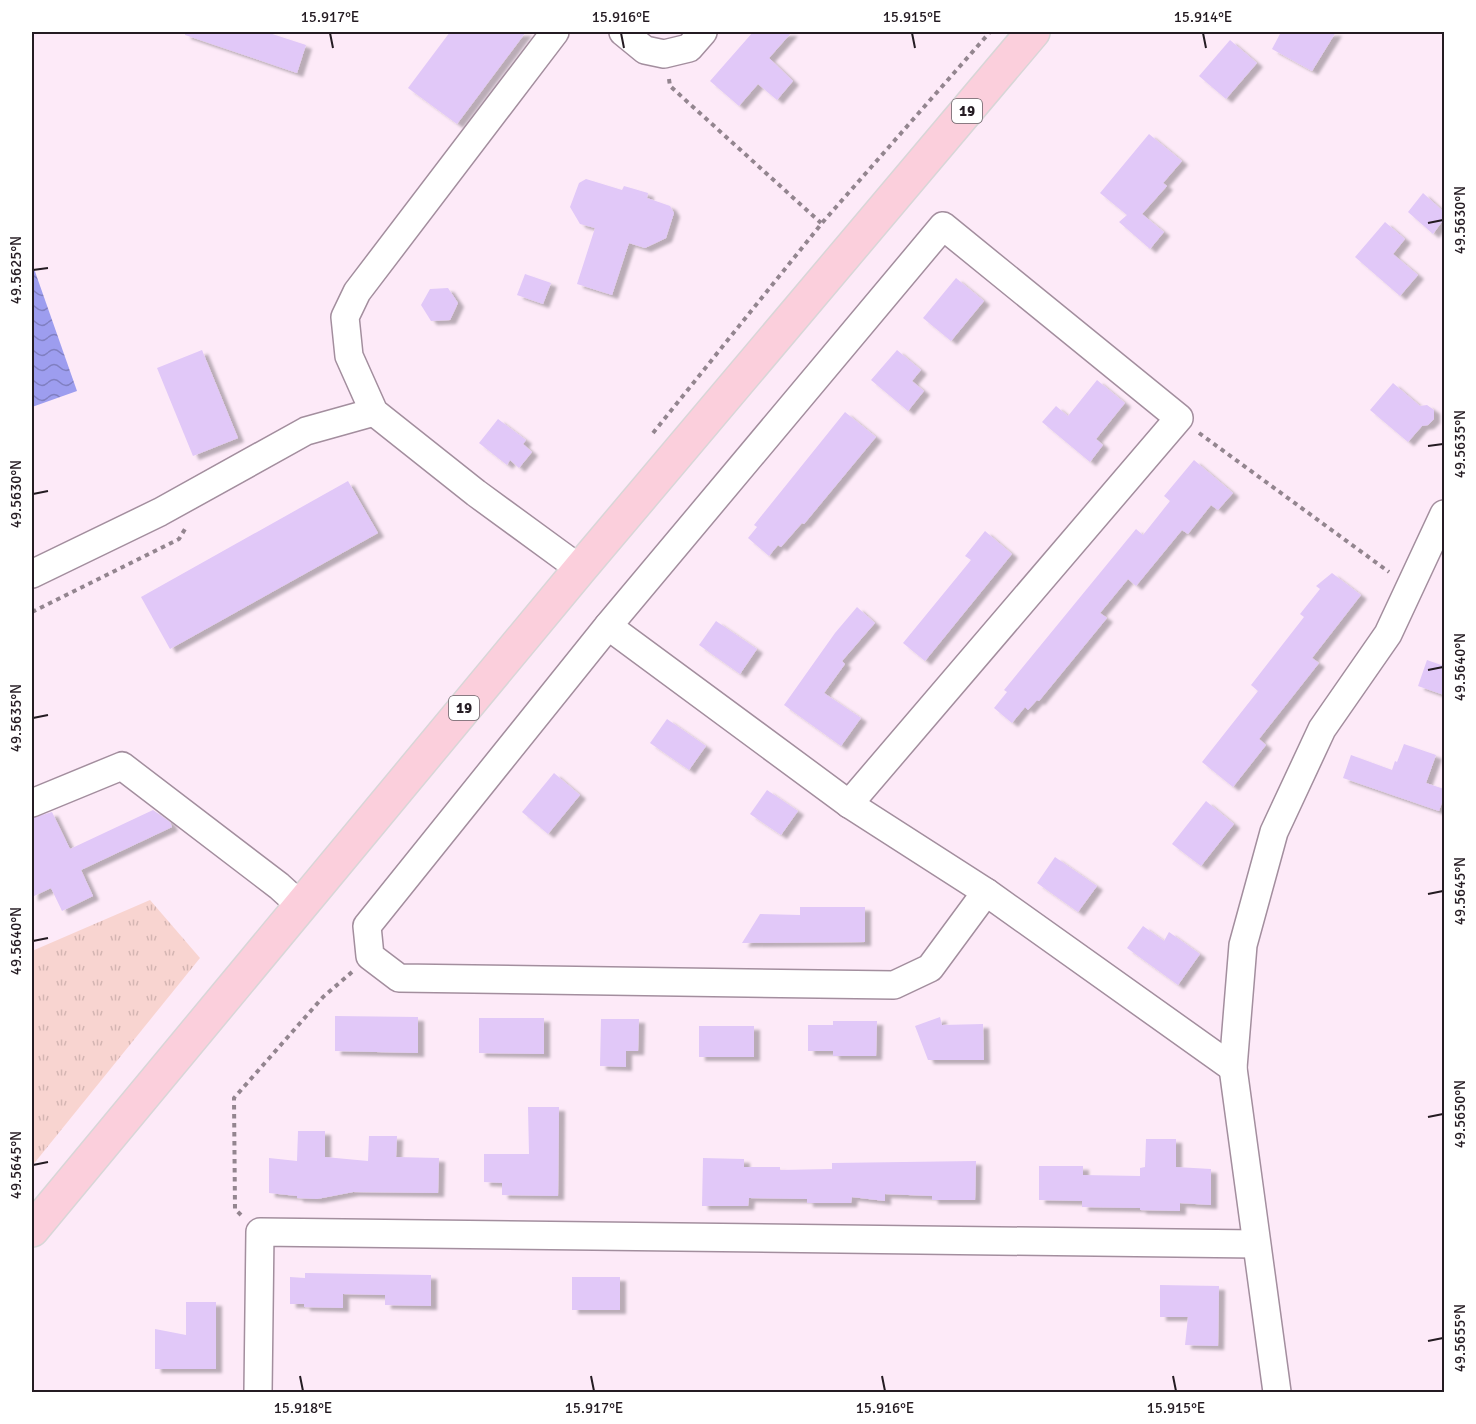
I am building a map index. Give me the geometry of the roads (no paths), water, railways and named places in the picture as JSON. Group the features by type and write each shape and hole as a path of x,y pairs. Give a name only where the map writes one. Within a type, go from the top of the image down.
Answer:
{"main road":[{"name":"19","path":"32,1230 580,569 1033,32"}],"street":[{"path":"555,32 357,292 345,317 349,356 374,412 476,493 580,569"},
{"path":"623,32 645,50 664,54 689,48 704,32"},
{"path":"849,804 1179,418 943,226 608,626 367,926 370,956 399,978 894,985 930,968 987,892"},
{"path":"32,574 160,512 306,431 374,412"},
{"path":"1276,1392 1233,1068 1243,945 1274,831 1322,729 1388,634 1444,514"},
{"path":"608,626 849,804 987,892 1233,1068"},
{"path":"32,803 122,766 270,879 301,906"},
{"path":"258,1392 260,1232 1256,1244"}],"water":[{"path":"32,263 77,391 32,407"}]}
